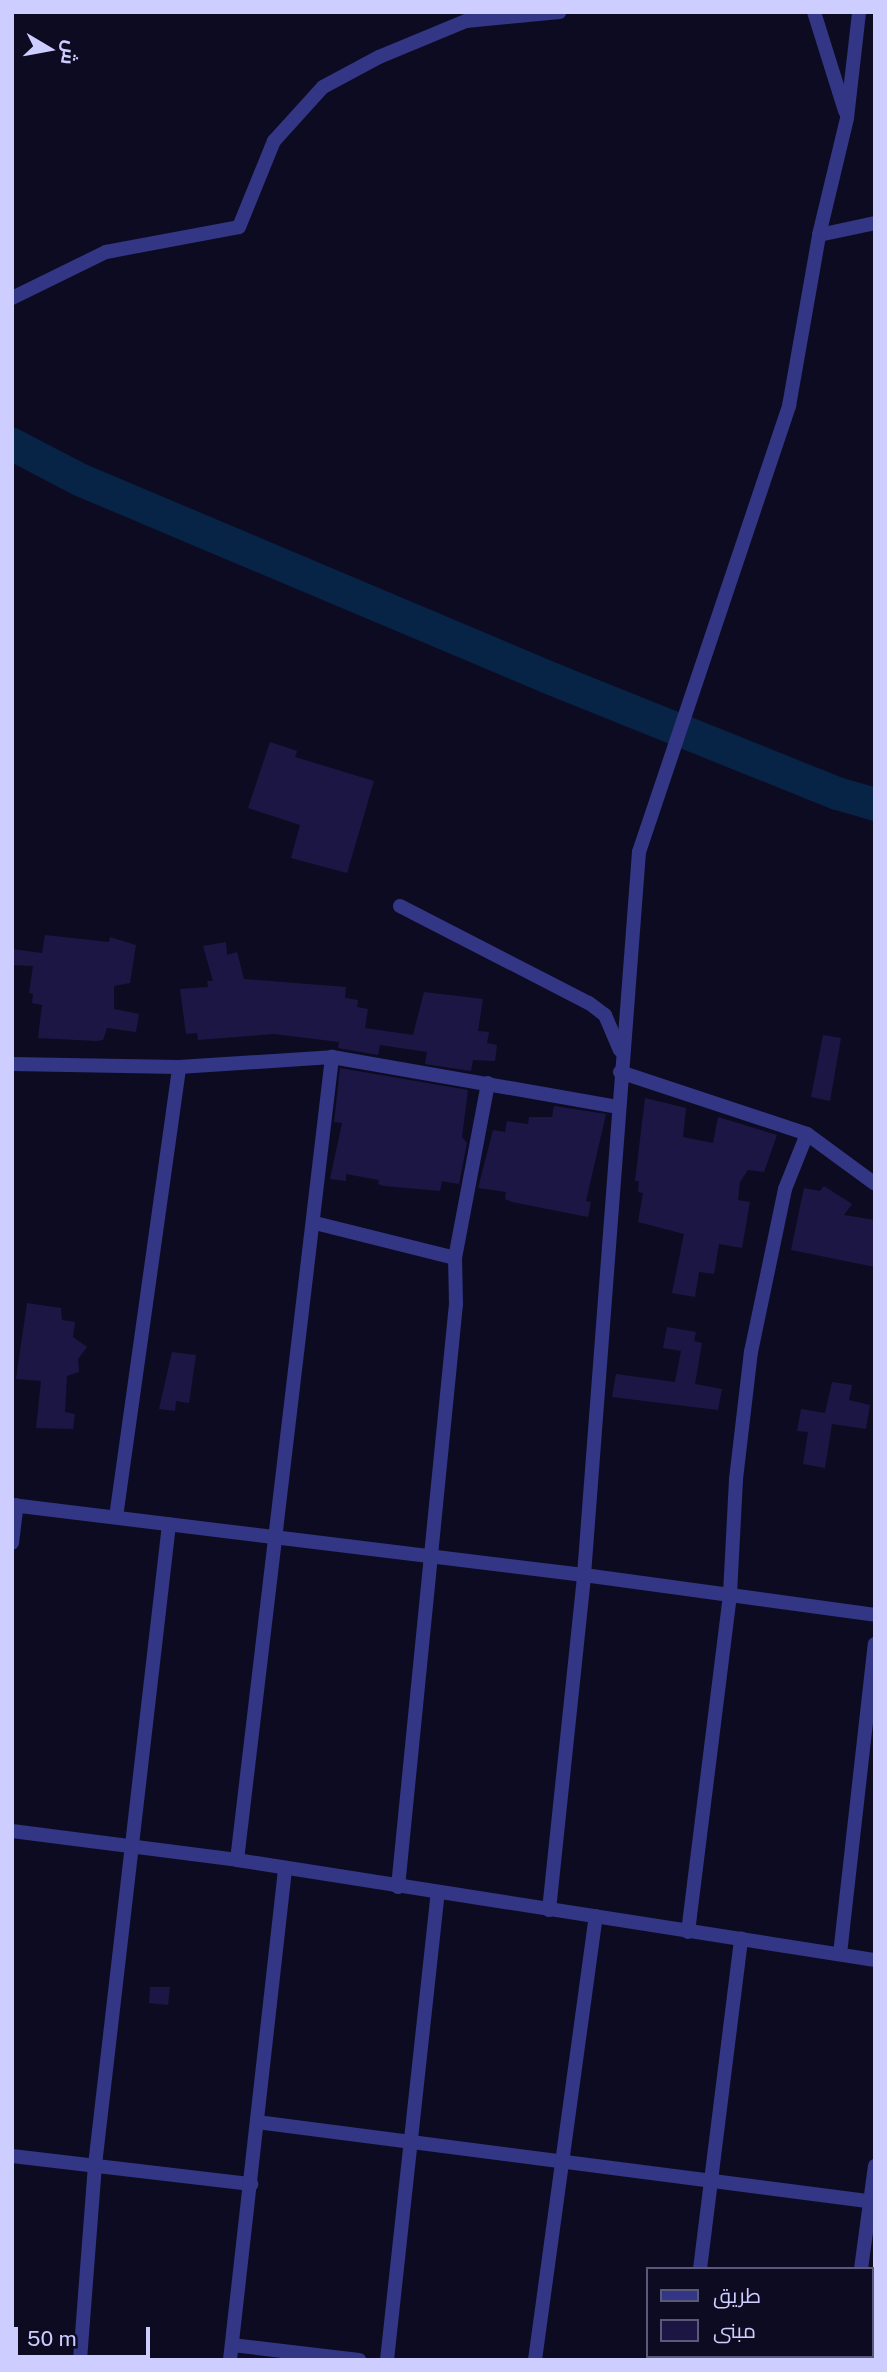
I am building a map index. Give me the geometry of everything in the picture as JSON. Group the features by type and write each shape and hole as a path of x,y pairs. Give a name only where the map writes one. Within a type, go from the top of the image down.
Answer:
{"street":[{"path":"12,298 106,252 239,227 274,141 323,87 379,57 466,20 560,12"},
{"path":"814,12 847,118"},
{"path":"549,1910 584,1574 621,1052 639,852 699,682 789,406 819,235 847,118 859,12"},
{"path":"819,235 875,223"},
{"path":"400,906 589,1003 605,1015 621,1052"},
{"path":"12,1064 179,1067 332,1057 619,1107"},
{"path":"237,1860 273,1537 315,1223 332,1057"},
{"path":"116,1517 179,1067"},
{"path":"620,1072 807,1134 875,1184"},
{"path":"398,1887 456,1304 455,1258 488,1083"},
{"path":"688,1932 730,1594 736,1479 751,1352 785,1189 807,1134"},
{"path":"315,1223 455,1258"},
{"path":"12,1544 15,1505 584,1574 875,1615"},
{"path":"80,2360 95,2165 169,1524"},
{"path":"840,1954 875,1644"},
{"path":"12,1831 237,1860 438,1894 875,1960"},
{"path":"285,1869 231,2353 359,2360"},
{"path":"387,2360 408,2143 438,1894"},
{"path":"535,2360 564,2165 596,1916"},
{"path":"700,2267 741,1939"},
{"path":"257,2122 564,2165 713,2180 872,2201"},
{"path":"12,2156 251,2184"},
{"path":"861,2267 875,2166"}],"building":[{"path":"270,742 297,751 295,757 374,781 347,873 291,858 300,825 248,808"},
{"path":"45,935 109,942 110,937 136,945 130,983 114,986 114,1009 139,1014 136,1032 107,1028 103,1040 96,1041 38,1038 42,1005 32,1003 33,994 29,993 33,966 12,965 12,949 42,953"},
{"path":"226,942 227,955 237,952 244,979 346,987 345,998 358,1000 357,1007 368,1009 365,1028 413,1035 424,992 483,999 478,1031 489,1032 487,1043 497,1045 495,1061 473,1060 471,1071 425,1064 427,1052 380,1045 378,1055 338,1048 339,1042 274,1034 198,1040 197,1033 186,1034 180,989 208,987 207,981 213,981 203,946"},
{"path":"823,1035 841,1038 830,1101 811,1097"},
{"path":"340,1068 468,1090 462,1137 467,1143 459,1184 442,1181 440,1191 384,1186 378,1184 379,1180 346,1174 346,1181 330,1179 342,1123 334,1122"},
{"path":"645,1098 686,1108 683,1137 713,1143 718,1117 777,1135 764,1172 748,1170 740,1182 738,1200 750,1202 742,1248 719,1244 714,1274 699,1272 695,1297 672,1293 684,1234 638,1222 643,1193 638,1192 639,1181 635,1181"},
{"path":"554,1106 606,1114 586,1201 591,1202 588,1217 512,1202 505,1199 506,1192 478,1188 493,1130 505,1132 507,1121 528,1124 529,1117 552,1117"},
{"path":"824,1186 852,1204 844,1215 875,1220 875,1267 791,1250 804,1188 820,1191"},
{"path":"27,1303 61,1308 62,1320 75,1322 73,1337 87,1347 78,1359 79,1372 67,1376 65,1412 75,1414 73,1429 36,1428 41,1381 16,1379"},
{"path":"667,1327 696,1332 694,1341 702,1343 695,1384 722,1389 718,1410 612,1397 616,1374 675,1382 681,1351 663,1348"},
{"path":"172,1352 196,1355 189,1403 176,1401 175,1411 159,1409"},
{"path":"832,1382 852,1385 849,1400 870,1405 866,1429 832,1424 825,1468 803,1464 808,1432 797,1431 801,1409 825,1413"},
{"path":"150,1987 170,1987 168,2005 149,2003"}],"waterway":[{"path":"12,444 79,479 553,679 837,793 875,804"}]}
